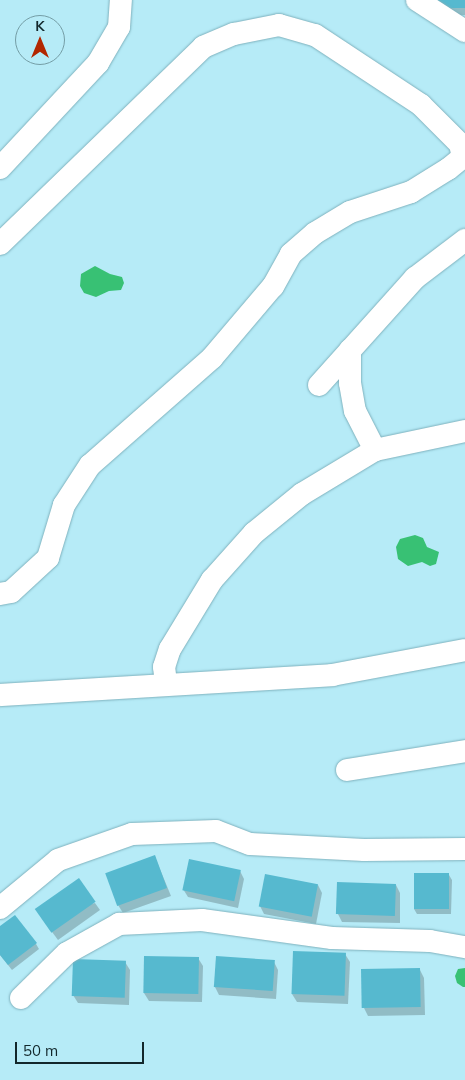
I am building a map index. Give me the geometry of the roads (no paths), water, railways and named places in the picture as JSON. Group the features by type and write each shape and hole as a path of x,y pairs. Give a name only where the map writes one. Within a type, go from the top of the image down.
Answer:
{"street":[{"path":"0,168 98,63 119,27 121,0"},
{"path":"417,0 464,29"},
{"path":"0,244 203,47 234,34 279,25 315,35 421,105 460,144 463,157 448,169 411,192 350,212 315,233 291,254 274,286 212,358 90,465 64,505 48,558 12,592 0,594"},
{"path":"319,385 415,278 465,240"},
{"path":"350,350 350,383 355,411 375,450"},
{"path":"166,683 164,666 170,649 212,580 254,533 302,494 375,450 465,431"},
{"path":"0,695 332,674 465,650"},
{"path":"347,770 465,751"},
{"path":"0,908 58,860 132,834 181,830 216,831 250,844 338,849 465,849"},
{"path":"21,998 67,953 119,924 202,920 332,938 430,941 465,947"}]}
